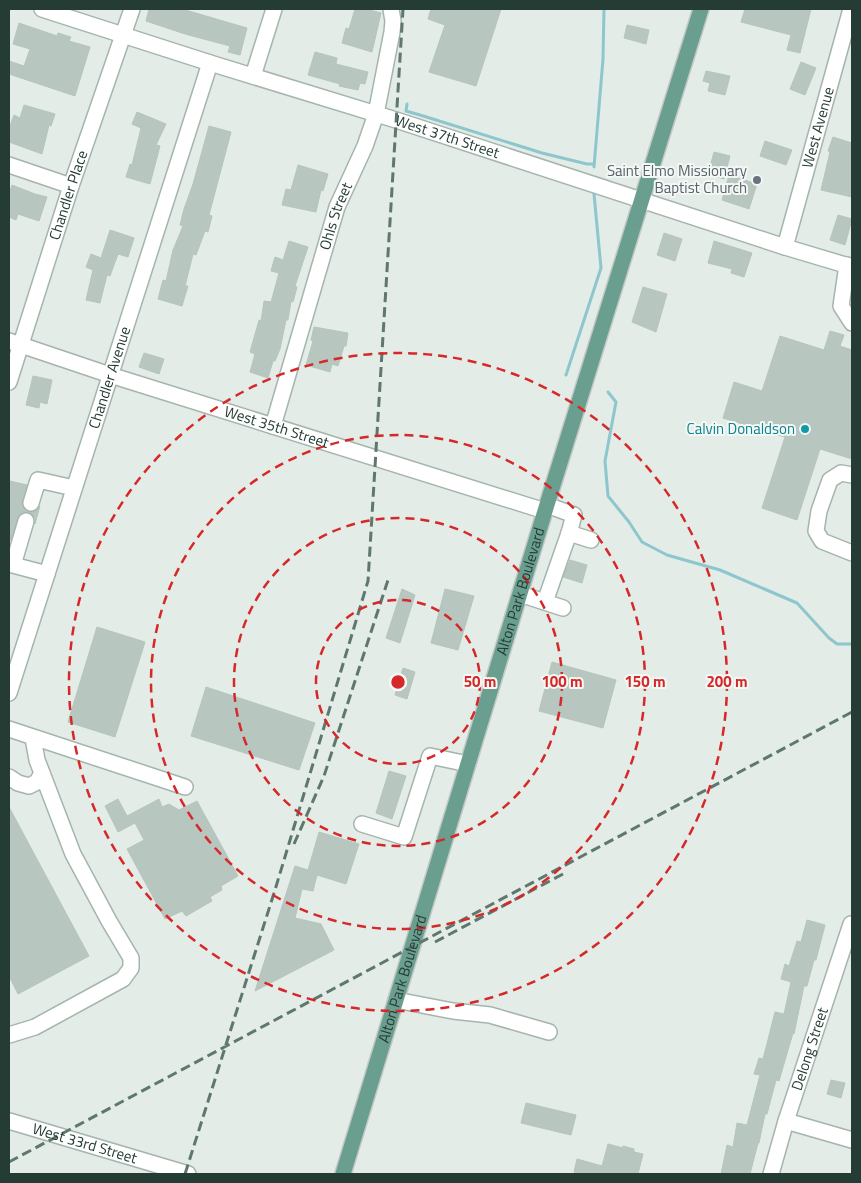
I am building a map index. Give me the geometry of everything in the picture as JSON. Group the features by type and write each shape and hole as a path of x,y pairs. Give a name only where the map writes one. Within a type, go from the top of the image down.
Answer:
{"main road":[{"name":"Alton Park Boulevard","path":"343,1174 546,508 701,9"}],"street":[{"name":"West 37th Street","path":"42,9 642,199 785,247 850,266"},
{"name":"Chandler Place","path":"9,382 15,343 132,9"},
{"path":"253,76 274,9"},
{"name":"Ohls Street","path":"273,426 337,207 365,146 376,114 392,32 391,9"},
{"name":"West Avenue","path":"785,247 851,9"},
{"name":"Chandler Avenue","path":"9,693 14,659 47,574 210,63"},
{"path":"9,165 71,186"},
{"path":"850,266 841,306 852,323"},
{"name":"West 35th Street","path":"15,343 273,426 574,515 568,533"},
{"path":"852,475 841,473 830,480 819,511 816,531 822,542 852,552"},
{"path":"32,504 38,480 74,488"},
{"path":"26,521 11,572 47,574"},
{"path":"545,602 568,533 590,540"},
{"path":"520,594 563,608"},
{"path":"9,730 185,787"},
{"path":"9,1034 36,1027 123,979 130,968 131,958 73,854 37,760 34,738"},
{"path":"362,824 404,836 430,756 468,764"},
{"path":"9,777 18,783 28,786 37,782 42,773"},
{"name":"Delong Street","path":"771,1174 786,1121 851,924"},
{"path":"396,1000 447,1010 490,1015 549,1032"},
{"name":"West 33rd Street","path":"9,1121 188,1174"},
{"path":"786,1121 852,1140"}],"building":[{"path":"149,9 182,9 247,28 240,55 228,52 230,46 146,21"},
{"path":"355,9 366,9 381,13 372,52 342,43 346,28 349,29"},
{"path":"431,9 501,9 476,86 429,72 445,25 428,19"},
{"path":"745,9 811,9 800,53 787,50 791,35 741,22"},
{"path":"19,23 57,36 58,33 71,37 69,41 90,47 75,96 9,74 9,61 24,66 30,49 13,44"},
{"path":"627,25 649,30 646,44 624,38"},
{"path":"315,52 337,58 336,64 368,72 365,84 360,83 358,90 339,86 340,84 308,75"},
{"path":"801,62 816,68 805,95 790,89"},
{"path":"706,71 730,76 725,95 708,91 710,83 703,81"},
{"path":"24,105 55,114 51,126 49,125 42,154 9,142 9,129 14,115 20,118"},
{"path":"137,112 166,124 156,145 160,146 150,184 126,177 130,164 132,165 141,128 132,124"},
{"path":"209,126 231,132 209,215 212,216 208,232 205,231 196,255 193,254 185,286 188,286 182,306 158,299 163,280 166,281 173,250 183,226 180,225 184,209"},
{"path":"833,137 852,143 852,197 821,190 830,152 828,151"},
{"path":"765,141 792,150 786,165 760,156"},
{"path":"714,152 730,156 724,179 708,174"},
{"path":"298,165 328,174 323,191 321,190 316,212 282,205 286,189 291,190"},
{"path":"729,175 757,184 749,209 722,200"},
{"path":"12,185 47,197 39,221 18,214 16,220 9,217 9,194"},
{"path":"838,215 852,219 845,245 830,240"},
{"path":"110,230 134,238 128,257 118,254 110,276 107,275 100,303 86,300 93,270 86,267 91,254 101,258"},
{"path":"664,233 682,239 675,261 657,255"},
{"path":"289,241 308,247 295,286 297,287 293,302 291,301 280,349 275,361 273,361 268,378 250,372 255,354 250,352 259,320 261,321 264,301 271,302 279,273 271,271 275,257 283,260"},
{"path":"714,241 752,253 744,277 731,273 732,269 708,263"},
{"path":"643,287 667,294 656,332 632,322"},
{"path":"314,327 348,333 346,346 344,346 338,366 332,364 330,372 306,365 313,341 311,340"},
{"name":"Calvin Donaldson","path":"830,331 844,335 840,346 852,350 852,459 820,449 797,520 762,508 785,437 723,418 734,382 762,391 780,336 824,350"},
{"path":"144,353 164,359 159,374 139,367"},
{"path":"33,376 52,380 47,404 40,402 39,408 26,405"},
{"path":"10,481 27,485 22,501 25,510 33,512 40,506 35,524 35,518 29,512 23,512 19,515 11,540 9,539"},
{"path":"570,560 587,565 582,583 563,577"},
{"path":"402,589 415,595 400,643 386,638"},
{"path":"445,589 474,596 458,650 431,643"},
{"path":"97,627 145,642 115,737 68,722"},
{"path":"552,662 616,680 603,728 539,711"},
{"path":"403,668 415,672 407,699 395,695"},
{"path":"206,687 315,723 299,770 191,736"},
{"path":"389,771 406,776 392,819 376,813"},
{"path":"118,799 127,816 159,799 162,807 169,804 179,810 197,801 238,876 221,886 222,890 210,897 212,901 186,916 182,911 165,919 127,849 144,840 135,823 118,832 105,806"},
{"path":"9,807 89,956 18,994 9,976"},
{"path":"319,832 359,844 346,884 317,875 313,891 302,889 295,918 321,924 334,950 255,991 295,866 308,870"},
{"path":"807,920 825,925 816,960 814,960 807,986 804,986 794,1034 779,1081 776,1080 767,1114 765,1114 750,1174 721,1174 727,1145 733,1147 737,1123 747,1125 760,1075 754,1074 759,1058 763,1059 775,1012 784,1014 791,982 781,979 785,964 789,966 797,941 801,942"},
{"path":"831,1080 845,1083 841,1098 827,1094"},
{"path":"526,1103 576,1115 571,1135 521,1123"},
{"path":"608,1144 634,1149 634,1152 643,1154 638,1174 583,1174 574,1172 577,1159 602,1166"}],"waterway":[{"path":"594,167 603,59 604,9"},
{"path":"407,104 406,111 542,153 594,164"},
{"path":"566,375 601,268 594,194"},
{"path":"608,392 616,402 605,461 608,496 642,542 667,555 720,570 797,603 829,638 837,644 852,644"}],"railway":[{"path":"185,1174 275,890 368,581 403,9"},
{"path":"294,844 324,776 388,580"},
{"path":"9,1162 852,712"},
{"path":"435,942 563,874"}],"place":[{"name":"Saint Elmo Missionary Baptist Church","path":"757,180"},
{"name":"Calvin Donaldson","path":"805,429"}]}
